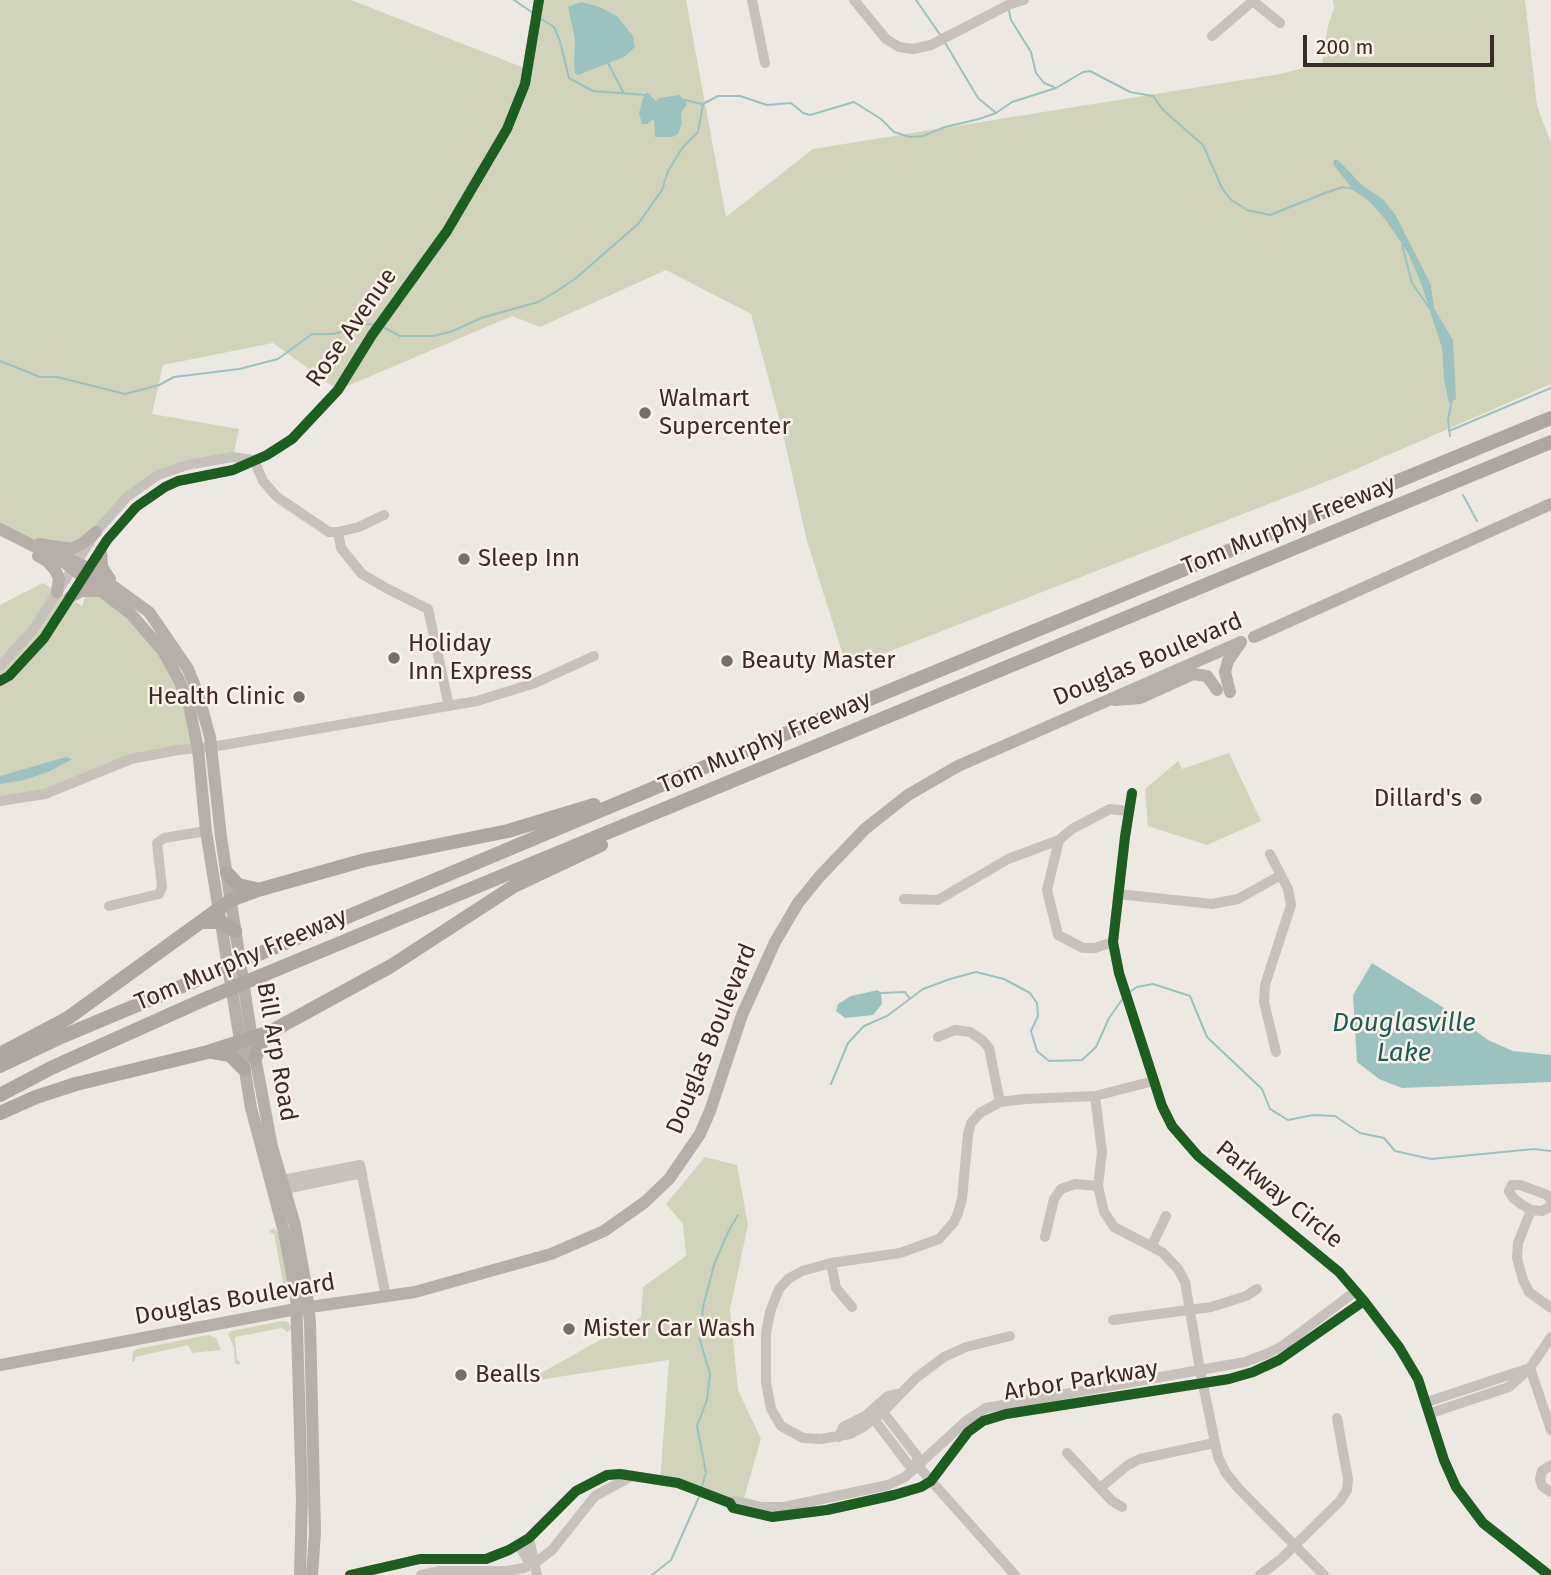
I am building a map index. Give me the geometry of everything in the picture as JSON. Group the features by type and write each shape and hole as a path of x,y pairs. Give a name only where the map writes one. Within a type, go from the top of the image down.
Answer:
{"highway":[{"name":"Tom Murphy Freeway","path":"0,1066 61,1037 666,783 1547,419"},
{"name":"Tom Murphy Freeway","path":"0,1095 64,1062 194,1004 1551,442"},
{"path":"0,1113 36,1097 76,1084 208,1052 270,1032 399,961 514,886 795,755"},
{"path":"0,1054 68,1018 201,922 225,919 258,890 372,858 508,831 666,783"},
{"path":"227,873 238,885 258,890"},
{"path":"208,1052 230,1055 250,1064 270,1032"}],"main road":[{"name":"Douglas Boulevard","path":"1254,637 1551,504"},
{"name":"Bill Arp Road","path":"0,529 61,560 71,560 102,591 131,614 163,651 189,705 198,749 206,831 225,919 250,1064 256,1135 303,1308 300,1575"},
{"path":"27,543 71,549 96,532"},
{"path":"0,537 47,561 55,569 64,595 102,591"},
{"path":"101,550 102,567 119,590"},
{"name":"Bill Arp Road","path":"80,569 119,590 149,612 188,669 198,694 212,747 227,873 225,919"},
{"path":"1107,700 1140,698 1193,674 1207,676 1223,691 1228,661 1241,642"},
{"name":"Douglas Boulevard","path":"0,1365 303,1308 386,1297 458,1281 564,1250 604,1231 645,1202 669,1180 700,1134 717,1094 742,1015 775,942 799,903 843,850 888,810 933,779 1241,642"},
{"name":"Bill Arp Road","path":"250,1064 299,1242 315,1533 312,1575"}],"street":[{"name":"Rose Avenue","path":"80,569 101,550 136,507 165,487 190,478 233,470 292,439 338,390 372,335 447,231 507,129 525,84 539,0"},
{"path":"752,0 765,63"},
{"path":"854,0 886,39 899,47 913,49 930,45 1010,4 1024,0"},
{"path":"1212,36 1254,1 1280,23"},
{"name":"Rose Avenue","path":"80,569 96,532 127,497 158,475 187,465 233,457 254,460"},
{"path":"254,460 263,481 276,497 329,532 338,533 359,527 384,514"},
{"path":"338,533 341,548 362,574 428,609 449,706"},
{"path":"0,681 16,669 44,638 64,595 80,569"},
{"path":"0,666 64,595"},
{"name":"Douglas Boulevard","path":"1241,642 1254,637"},
{"path":"0,801 45,793 131,759 449,706 507,693 594,656"},
{"name":"Parkway Circle","path":"1132,793 1113,942 1119,973 1162,1107 1172,1126 1192,1150 1339,1272 1356,1291 1399,1347 1418,1379 1455,1487 1483,1522 1549,1575"},
{"path":"904,899 937,900 1008,859 1059,840 1072,829 1110,810 1128,811"},
{"path":"109,906 159,894 162,887 157,843 164,838 206,831"},
{"path":"1059,840 1047,890 1058,935 1083,948 1094,948 1113,942"},
{"path":"1270,854 1288,889 1291,905 1265,985 1264,1002 1276,1052"},
{"path":"1118,894 1212,904 1238,899 1281,875"},
{"path":"938,1037 955,1030 970,1032 982,1040 989,1048 1000,1102"},
{"path":"1010,1336 966,1347 944,1357 930,1366 879,1416 857,1431 839,1437 803,1438 781,1426 771,1409 766,1382 766,1333 770,1312 779,1289 788,1279 802,1271 831,1263 900,1253 931,1243 947,1231 954,1223 962,1199 971,1123 990,1105 1025,1099 1095,1096 1154,1081"},
{"path":"1095,1096 1102,1153 1098,1186 1104,1212 1114,1227 1162,1252 1178,1269 1185,1282 1214,1443 1226,1473 1324,1575"},
{"path":"283,1185 361,1169 386,1297"},
{"path":"1045,1237 1054,1199 1061,1189 1075,1184 1098,1186"},
{"path":"1531,1210 1518,1242 1517,1258 1529,1292 1551,1308"},
{"path":"1152,1245 1166,1216"},
{"path":"831,1263 836,1288 852,1307"},
{"path":"1113,1320 1210,1307 1232,1301 1257,1289"},
{"name":"Arbor Parkway","path":"730,1503 736,1501 762,1507 784,1507 871,1490 898,1481 966,1421 986,1409 1245,1362 1269,1353 1299,1334 1356,1291"},
{"name":"Arbor Parkway","path":"350,1575 419,1559 486,1559 519,1545 576,1491 607,1475 620,1474 678,1483 730,1503 733,1508 760,1515 784,1517 879,1499 921,1487 930,1481 973,1427 994,1416 1203,1383 1253,1372 1279,1360 1364,1301"},
{"path":"1430,1413 1509,1387 1531,1368 1551,1337"},
{"path":"1427,1402 1531,1368"},
{"path":"1531,1368 1551,1430"},
{"path":"839,1437 843,1427 865,1416 888,1396 902,1393"},
{"path":"879,1416 908,1464 918,1466 1015,1575"},
{"path":"1260,1575 1295,1545 1340,1501 1347,1490 1348,1479 1337,1418"},
{"path":"1100,1488 1128,1465 1140,1459 1214,1443"},
{"path":"1067,1453 1112,1501 1122,1507"},
{"path":"1551,1465 1542,1471 1540,1479 1542,1486 1551,1492"},
{"path":"421,1575 439,1571 507,1571 535,1563 552,1550 596,1496 630,1477"},
{"path":"529,1538 537,1575"},
{"path":"519,1545 527,1559 535,1563"}],"green space":[{"path":"0,0 351,0 527,69 539,0 686,0 726,217 813,149 1280,74 1322,63 1334,8 1333,0 1525,0 1537,106 1551,143 1551,384 1338,477 847,668 807,541 780,421 751,314 666,270 540,327 512,316 338,390 273,343 163,365 152,414 239,429 233,457 187,465 127,497 77,563 0,529"},
{"path":"92,576 158,635 196,704 201,746 131,759 45,794 0,801 0,605 43,583 82,606"},
{"path":"1229,753 1261,821 1207,845 1148,826 1145,789 1178,761 1182,769"},
{"path":"705,1157 737,1165 748,1225 730,1309 738,1390 761,1439 740,1512 660,1482 669,1360 525,1382 641,1317 643,1287 686,1256 683,1224 666,1204"},
{"path":"273,1228 280,1237 289,1297 243,1307 239,1305 238,1298 241,1304 276,1297 276,1289 284,1287 274,1234 269,1232"},
{"path":"288,1322 293,1329 287,1332 282,1328 235,1337 237,1360 241,1362 238,1365 235,1363 234,1348 228,1334 231,1331"},
{"path":"208,1335 216,1338 221,1350 192,1353 188,1345 136,1357 134,1362 132,1361 133,1352 137,1349"}],"water":[{"path":"581,2 617,16 633,36 635,47 624,57 578,75 575,73 575,39 568,7"},
{"path":"647,92 656,101 659,98 679,95 685,100 687,104 681,113 682,123 678,134 672,137 655,137 654,119 642,124 639,113"},
{"path":"1334,160 1338,160 1363,186 1383,199 1396,216 1431,285 1434,308 1453,340 1456,399 1449,403 1442,348 1408,253 1385,219 1368,200 1354,191 1333,164"},
{"path":"66,757 72,759 48,772 0,784 0,776"},
{"name":"Douglasville Lake","path":"1372,963 1452,1013 1488,1040 1513,1051 1551,1055 1551,1082 1402,1088 1379,1079 1357,1062 1353,995"},
{"path":"878,990 882,1004 873,1015 845,1018 836,1011 838,1004 851,996"}],"waterway":[{"path":"514,0 533,13"},
{"path":"916,0 941,36"},
{"path":"1009,11 1011,20 1031,52 1036,73 1044,83 1054,87"},
{"path":"540,18 554,27 569,78 593,91 645,95"},
{"path":"944,41 978,98 995,112"},
{"path":"608,63 623,92"},
{"path":"383,327 400,336 433,336 453,331 481,318 538,302 576,278 638,224 662,190 668,171 683,147 698,132 703,104 718,96 740,96 767,105 791,103 810,115 854,102 881,119 894,132 910,137 923,136 996,113 1012,102 1056,88 1083,72 1090,71 1130,92 1153,96 1163,110 1203,145 1222,188 1230,199 1247,210 1270,215 1343,187 1354,189"},
{"path":"685,100 702,104"},
{"path":"1402,245 1412,283 1430,309"},
{"path":"0,361 40,377 57,377 125,394 159,385 174,377 239,369 278,359 312,334 333,334 374,325"},
{"path":"1449,431 1551,388"},
{"path":"1450,436 1448,420 1452,400"},
{"path":"1463,495 1477,521"},
{"path":"831,1084 848,1043 864,1026 887,1016 923,989 950,979 976,972 1004,979 1030,993 1037,1003 1038,1016 1031,1031 1037,1051 1049,1061 1082,1060 1096,1047 1109,1018 1124,997"},
{"path":"1131,991 1153,984 1190,996 1207,1037 1262,1089 1270,1109 1288,1120 1313,1115 1335,1116 1360,1133 1384,1138 1395,1151 1431,1159 1534,1149 1551,1151"},
{"path":"881,993 905,992 910,999"},
{"path":"702,1486 706,1473 697,1426 707,1400 710,1374 700,1340 703,1307 714,1265 738,1215"},
{"path":"652,1575 671,1560 699,1497"}],"cycle path":[{"path":"0,681 9,676 44,638 107,540 136,507 178,481 233,470 267,455 292,439 338,390 372,335 447,231 507,129 525,84 539,0"},
{"path":"1132,793 1113,942 1119,973 1162,1106 1172,1126 1198,1156 1339,1272 1364,1301 1399,1347 1418,1379 1444,1460 1456,1487 1483,1523 1549,1575"},
{"path":"350,1575 420,1559 486,1559 529,1538 576,1491 607,1475 620,1474 678,1483 730,1503 733,1508 772,1517 827,1510 894,1495 931,1481 968,1432 983,1421 1006,1414 1229,1379 1253,1372 1279,1360 1364,1301"}],"place":[{"name":"Walmart Supercenter","path":"645,413"},
{"name":"Sleep Inn","path":"464,559"},
{"name":"Holiday Inn Express","path":"394,658"},
{"name":"Beauty Master","path":"727,661"},
{"name":"Health Clinic","path":"299,697"},
{"name":"Dillard's","path":"1476,799"},
{"name":"Mister Car Wash","path":"569,1329"},
{"name":"Bealls","path":"461,1375"}]}
